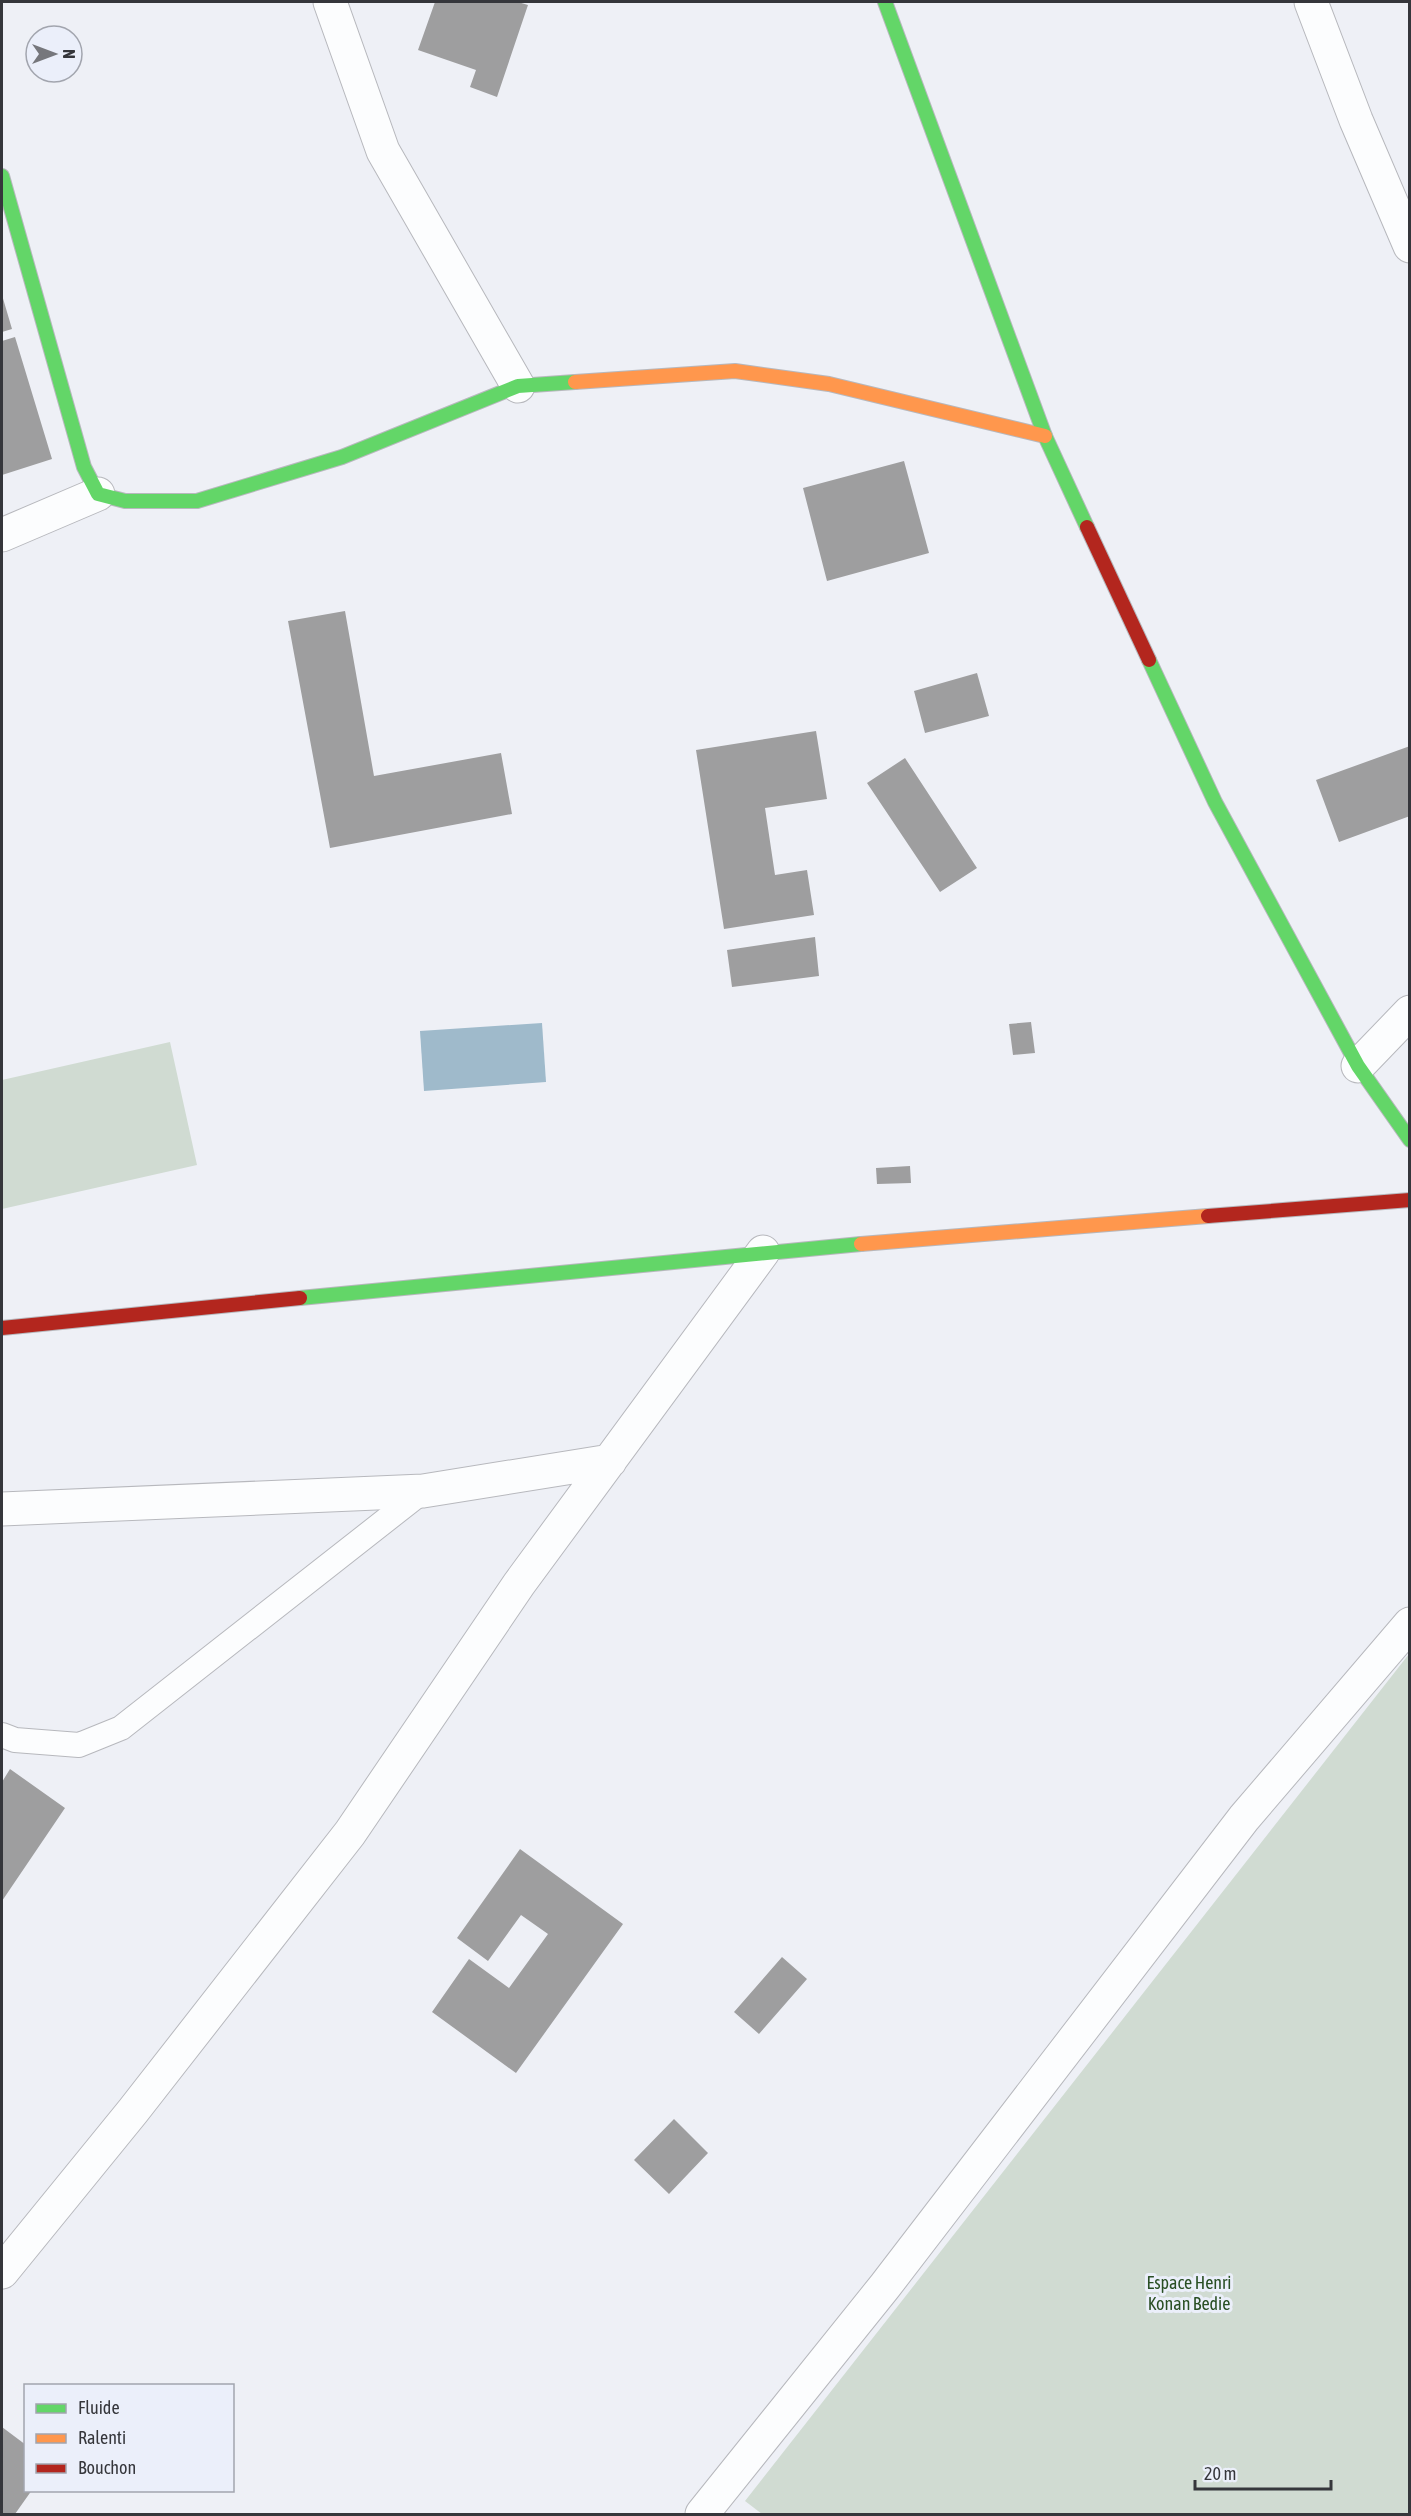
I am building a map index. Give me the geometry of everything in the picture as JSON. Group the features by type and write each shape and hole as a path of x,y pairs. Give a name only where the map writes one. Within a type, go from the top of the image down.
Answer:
{"street":[{"path":"330,2 383,151 518,386"},
{"path":"885,2 1045,436 1215,802 1358,1066 1410,1140"},
{"path":"1311,2 1356,120 1410,246"},
{"path":"2,176 84,467 98,494"},
{"path":"2,535 98,494 125,501 197,501 342,457 518,386 735,371 829,384 1045,436"},
{"path":"1358,1066 1410,1012"},
{"path":"2,1328 763,1252 1410,1200"},
{"path":"2,2272 140,2101 350,1833 513,1594 763,1252"},
{"path":"2,1509 423,1491 610,1461"},
{"path":"702,2514 885,2286 1244,1818 1410,1624"}],"lane":[{"path":"2,1735 15,1740 79,1745 121,1728 423,1491"}],"green space":[{"path":"170,1042 197,1165 2,1209 2,1080"},
{"name":"Espace Henri Konan Bedie","path":"1409,1654 1409,2514 762,2514 745,2501"}],"water":[{"path":"542,1023 546,1082 424,1091 420,1031"}],"building":[{"path":"435,2 518,2 528,5 497,97 470,87 476,70 418,50"},
{"path":"2,295 12,329 2,332"},
{"path":"15,337 52,459 2,475 2,341"},
{"path":"904,461 929,553 827,581 803,488"},
{"path":"345,611 374,776 501,753 512,814 330,848 288,621"},
{"path":"977,673 989,716 925,733 914,691"},
{"path":"816,731 827,799 765,808 775,875 807,870 814,915 724,929 696,750"},
{"path":"1410,746 1410,816 1339,842 1316,780"},
{"path":"905,758 977,868 940,892 867,783"},
{"path":"815,937 819,976 732,987 727,950"},
{"path":"1031,1022 1035,1053 1013,1055 1009,1024"},
{"path":"910,1166 911,1183 877,1184 876,1168"},
{"path":"10,1769 65,1808 2,1901 2,1782"},
{"path":"520,1849 623,1924 516,2073 432,2012 469,1959 509,1988 548,1934 521,1915 488,1961 457,1938"},
{"path":"782,1957 807,1979 759,2034 734,2012"},
{"path":"674,2119 708,2153 669,2194 634,2160"},
{"path":"2,2427 24,2444 24,2492 31,2492 15,2514 2,2514"}],"traffic: fast":[{"path":"885,2 1045,436 1087,527"},
{"path":"2,176 84,467 98,494 125,501 197,501 342,457 518,386 575,382"},
{"path":"1149,660 1215,802 1358,1066 1410,1140"},
{"path":"300,1298 861,1244"}],"traffic: slow":[{"path":"575,382 735,371 829,384 1045,436"},
{"path":"861,1244 1208,1216"}],"traffic: jam":[{"path":"1087,527 1149,660"},
{"path":"1208,1216 1410,1200"},
{"path":"2,1328 300,1298"}]}
